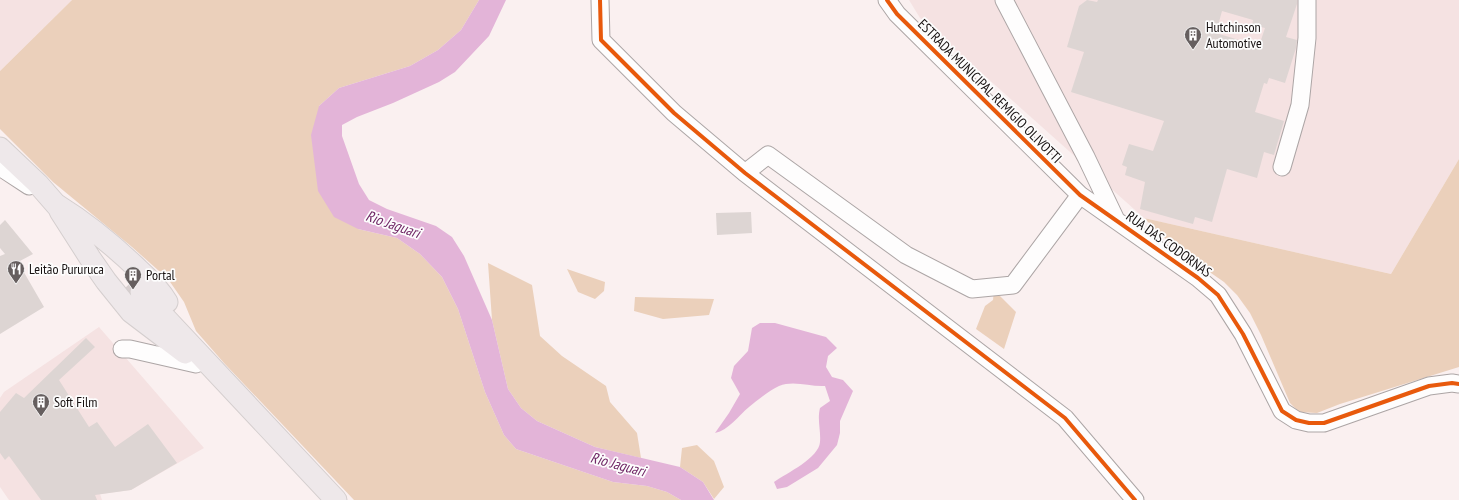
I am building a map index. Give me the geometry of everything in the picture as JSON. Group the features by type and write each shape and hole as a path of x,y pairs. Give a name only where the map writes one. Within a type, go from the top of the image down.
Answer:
{"main road":[{"path":"0,148 38,184 322,500"},
{"path":"57,205 90,258 131,312 195,358 336,500"},
{"path":"57,205 74,216 126,257 147,278 165,298 195,358"}],"street":[{"path":"600,0 601,40 674,113 745,173 1065,418 1135,500"},
{"name":"ESTRADA MUNICIPAL REMIGIO OLIVOTTI","path":"887,0 897,14 1080,195"},
{"path":"1004,0 1086,157 1116,220"},
{"path":"1282,167 1300,105 1307,38 1307,0"},
{"path":"745,173 768,156 906,255 972,289 1013,285 1080,195"},
{"path":"0,167 29,186 38,184"},
{"name":"RUA DAS CODORNAS","path":"1080,195 1198,278 1218,295 1243,334 1282,411 1296,420 1309,423 1324,423 1429,386 1452,383 1459,384"},
{"path":"122,349 195,358"}],"shaded area":[{"path":"0,0 72,0 0,71"},
{"path":"72,0 479,0 461,30 438,50 410,66 339,88 319,106 358,229 397,238 420,254 442,277 458,309 485,392 504,435 516,449 613,482 647,486 667,492 681,500 354,500 224,363 196,331 184,302 168,279 132,247 53,182 0,129 0,71"},
{"path":"909,0 1459,0 1459,159 1391,274 1144,218 920,18"},
{"path":"1459,159 1459,367 1340,404 1317,413 1299,412 1290,403 1261,335 1250,313 1237,295 1224,282 1175,248 1144,218 1391,274"},
{"path":"488,263 532,285 540,336 562,356 606,386 610,402 637,433 641,458 595,447 537,421 521,408 508,389 492,320"},
{"path":"567,269 605,282 604,291 595,299 578,292"},
{"path":"994,290 1016,312 1004,349 976,329 985,306 993,300"},
{"path":"635,297 714,299 709,315 663,319 634,311"},
{"path":"99,327 204,448 131,490 100,494 102,500 9,500 0,487 0,398 4,392"},
{"path":"697,445 714,461 724,487 714,499 703,482 680,467 682,448"}],"water":[{"name":"Rio Jaguari","path":"479,0 506,0 489,36 455,72 439,82 393,103 357,117 342,125 342,136 359,184 369,200 387,209 436,226 452,237 464,256 492,320 508,389 521,408 537,421 595,447 680,467 703,482 714,500 681,500 667,492 647,486 613,482 516,449 504,435 485,392 458,309 442,277 420,254 397,238 358,229 334,217 318,191 311,135 319,106 339,88 410,66 438,50 461,30"},
{"path":"760,323 775,323 826,337 837,348 828,356 826,367 832,377 843,380 853,391 840,421 840,433 837,445 818,468 787,487 777,489 774,482 794,470 814,454 818,448 820,442 820,408 830,401 825,386 785,384 767,393 749,407 729,426 715,433 740,394 731,378 734,366 748,351 752,328"}],"building":[{"path":"1087,0 1097,2 1098,0 1297,0 1286,37 1297,40 1296,48 1285,83 1269,78 1267,84 1264,83 1255,112 1284,121 1274,155 1264,152 1257,178 1227,169 1212,222 1195,217 1193,224 1140,209 1145,182 1125,175 1127,167 1122,165 1129,144 1153,151 1164,121 1071,92 1084,52 1067,47 1079,6","holes":["1222,11 1253,20 1252,25 1265,28 1259,46 1216,33"]},
{"path":"751,212 752,233 717,235 716,213"},
{"name":"Leitão Pururuca","path":"5,220 33,254 18,262 44,307 0,334 0,256 5,254 0,248 0,225"},
{"name":"Soft Film","path":"86,338 95,347 59,380 89,427 97,422 115,447 148,424 177,463 131,490 95,495 97,500 41,500 9,456 5,460 0,453 0,412 16,393 24,398"}],"tunnel":[{"path":"125,288 135,299"}],"cycle path":[{"path":"600,0 601,40 674,113 745,173 1065,418 1135,500"},
{"path":"887,0 897,14 1080,195 1198,278 1218,295 1243,334 1282,411 1296,420 1309,423 1324,423 1429,386 1452,383 1459,384"}],"place":[{"name":"Hutchinson Automotive","path":"1193,50"},
{"name":"Leitão Pururuca","path":"16,284"},
{"name":"Portal","path":"133,290"},
{"name":"Soft Film","path":"41,417"}]}
